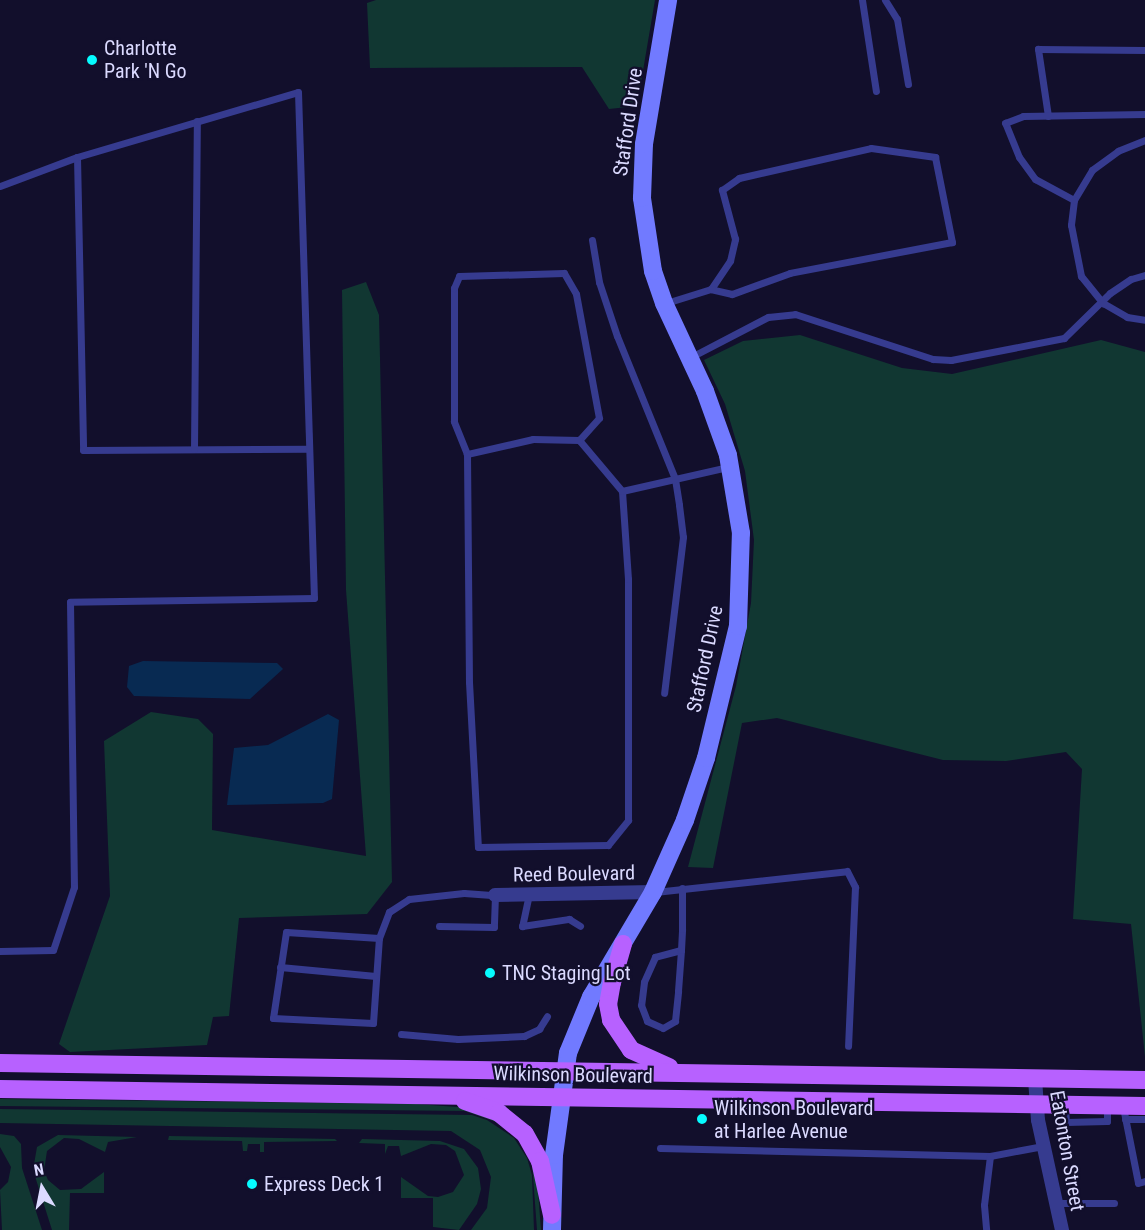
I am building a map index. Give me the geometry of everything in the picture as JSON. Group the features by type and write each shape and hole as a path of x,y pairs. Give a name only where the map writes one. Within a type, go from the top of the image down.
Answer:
{"main road":[{"path":"623,944 608,1004 618,1034 645,1059 706,1073"},
{"name":"Wilkinson Boulevard","path":"0,1064 1145,1080"},
{"path":"104,1065 104,1091"},
{"name":"Wilkinson Boulevard","path":"0,1089 1035,1104 1118,1110 1145,1106"},
{"path":"434,1095 500,1113 525,1134 540,1161 552,1222"}],"street":[{"name":"Stafford Drive","path":"552,1222 563,1071 591,997 653,892 685,820 703,768 738,626 741,533 730,466 719,427 664,303 647,243 642,189 646,127 668,0"},
{"name":"Reed Boulevard","path":"495,895 653,892"},
{"name":"Eatonton Street","path":"1035,1079 1035,1104 1042,1146 1062,1230"}],"lane":[{"path":"862,0 876,91"},
{"path":"885,0 897,19 908,84"},
{"path":"1048,116 1038,49 1145,50"},
{"path":"0,186 77,157 298,92 314,598 70,602 74,887 53,950 0,951"},
{"path":"1074,200 1035,179 1019,158 1005,123 1023,116 1145,114"},
{"path":"194,449 197,121"},
{"path":"1145,140 1118,151 1092,170 1074,200 1071,225 1081,276 1103,303 1127,316 1145,320"},
{"path":"664,303 711,289 732,294 790,273 951,242 936,157 871,148 740,178 722,189 735,239 730,261 711,289"},
{"path":"77,157 83,450 309,449"},
{"path":"592,240 599,282 617,336 675,479 683,537 664,693"},
{"path":"467,454 533,439 579,440 622,491 628,579 628,820 608,845 478,847 469,682 467,454 454,421 454,288 459,276 564,273 576,294 599,418 579,440"},
{"path":"689,358 768,317 795,314 933,359 951,360 1064,338 1131,279 1145,275"},
{"path":"622,491 730,466"},
{"path":"653,892 847,871 855,887 848,1046"},
{"path":"681,950 655,957 644,982 641,1005 647,1021 663,1028 675,1021 681,950 682,888"},
{"path":"379,938 286,932 273,1018 373,1023 379,938 389,912 409,899 464,893 495,895 494,927 439,926"},
{"path":"530,894 522,926 569,919 580,927"},
{"path":"280,967 376,976"},
{"path":"401,1034 458,1040 524,1036 539,1029 547,1016"},
{"path":"1118,1110 1145,1119"},
{"path":"1118,1110 1138,1183 1145,1181"},
{"path":"660,1148 990,1156 1042,1146"},
{"path":"986,1230 984,1205 990,1156"},
{"path":"1055,1203 1114,1203"}],"green space":[{"path":"376,0 655,0 637,106 609,109 582,67 370,68 367,3"},
{"path":"366,282 379,315 392,882 367,914 239,918 229,1016 213,1017 207,1045 70,1052 59,1044 110,896 104,741 151,712 198,719 213,734 212,830 366,856 346,590 342,290"},
{"path":"800,335 902,368 952,374 1101,340 1145,352 1145,1057 1131,924 1073,919 1082,769 1066,752 1006,761 943,760 777,718 742,723 713,868 688,867 736,686 751,603 754,540 745,471 725,404 704,360 743,341"},
{"path":"0,1099 416,1104 471,1108 499,1123 465,1111 0,1106"},
{"path":"0,1109 472,1115 487,1120 514,1138 527,1158 532,1175 534,1230 471,1230 487,1208 491,1177 480,1150 451,1131 0,1123"},
{"path":"507,1129 516,1132 532,1157 537,1178 541,1230 537,1230 532,1163 522,1142"},
{"path":"0,1134 14,1136 21,1144 22,1168 42,1230 2,1230 0,1190 8,1182 11,1167 0,1147"},
{"path":"58,1135 137,1137 108,1142 105,1152 79,1139 64,1138 47,1151 44,1171 48,1180 60,1190 81,1189 104,1172 104,1193 70,1193 69,1230 52,1230 33,1170 37,1147"},
{"path":"169,1136 335,1139 337,1141 264,1142 264,1152 260,1152 260,1144 248,1144 247,1151 243,1151 242,1141 168,1140"},
{"path":"362,1139 440,1141 464,1149 478,1168 481,1189 477,1204 459,1230 433,1227 433,1198 401,1198 401,1177 428,1196 438,1197 453,1192 464,1175 455,1151 446,1145 431,1144 401,1156 399,1146 388,1146 385,1154 385,1144 359,1143"}],"water":[{"path":"143,661 277,663 283,669 250,699 134,696 127,687 129,666"},
{"path":"328,714 339,720 332,799 323,803 227,805 234,748 268,745"}],"place":[{"name":"Charlotte Park 'N Go","path":"92,60"},
{"name":"TNC Staging Lot","path":"490,973"},
{"name":"Wilkinson Boulevard at Harlee Avenue","path":"702,1119"},
{"name":"Express Deck 1","path":"252,1184"}]}
